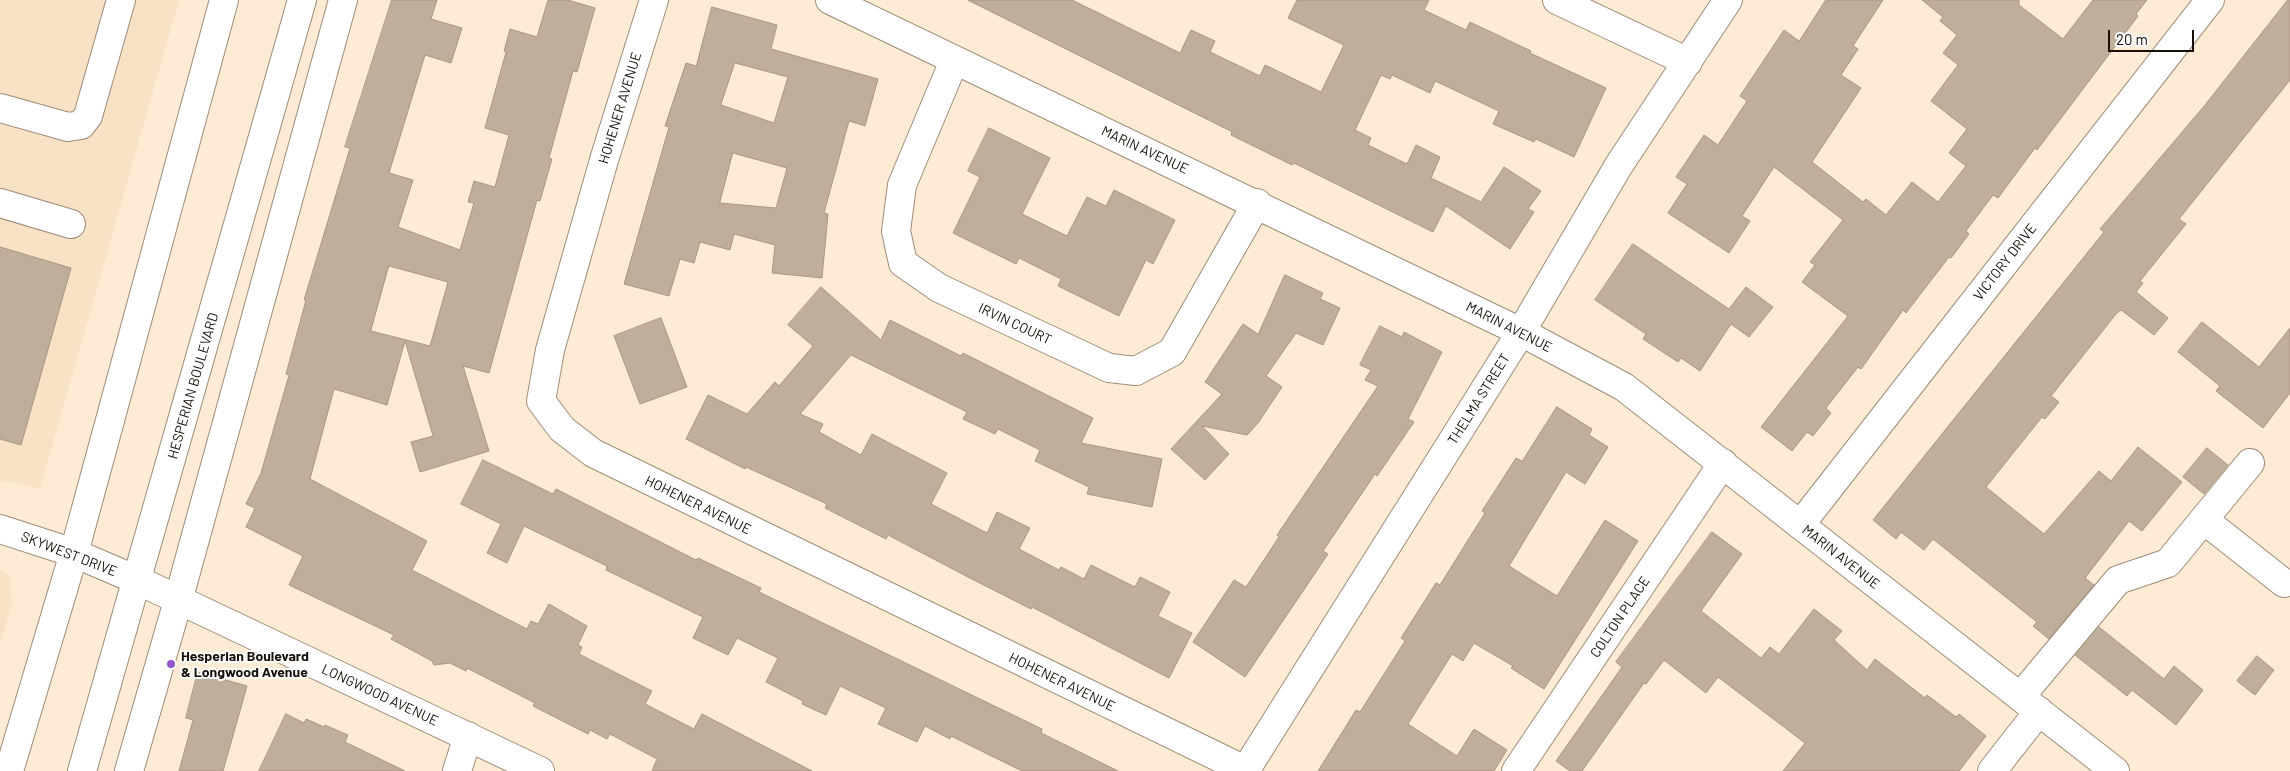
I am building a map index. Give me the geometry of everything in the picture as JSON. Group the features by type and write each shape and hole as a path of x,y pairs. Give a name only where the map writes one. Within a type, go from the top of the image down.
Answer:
{"street":[{"path":"0,108 68,127 82,125 88,116 121,0"},
{"path":"10,771 74,553 224,0"},
{"name":"HESPERIAN BOULEVARD","path":"82,771 302,0"},
{"path":"129,771 178,601 343,0"},
{"name":"HOHENER AVENUE","path":"654,0 604,160 550,350 541,401 562,429 593,453 1245,771"},
{"name":"MARIN AVENUE","path":"830,0 1521,332 1624,387 2115,771"},
{"path":"1557,0 1688,62"},
{"name":"THELMA STREET","path":"1245,771 1521,332 1619,164 1728,0"},
{"name":"VICTORY DRIVE","path":"1800,525 2210,0"},
{"name":"IRVIN COURT","path":"954,61 902,185 896,231 903,263 939,288 1110,368 1136,371 1172,352 1257,204"},
{"path":"0,203 71,224"},
{"name":"COLTON PLACE","path":"1516,771 1723,463"},
{"path":"1992,771 2030,704 2118,580 2168,564 2250,463"},
{"path":"2204,520 2284,583"},
{"name":"SKYWEST DRIVE","path":"0,529 74,553 137,580"},
{"name":"LONGWOOD AVENUE","path":"137,580 540,771"},
{"path":"457,771 468,736"}],"shaded area":[{"path":"0,0 179,0 40,489 0,480"},
{"path":"0,569 9,575 12,603 0,645"}],"building":[{"path":"392,0 437,0 431,19 462,28 451,63 425,55 389,173 413,180 398,227 460,250 474,203 468,202 474,181 495,187 509,135 485,128 506,52 504,51 510,29 537,37 548,0 568,0 595,8 577,72 573,71 549,158 552,159 540,201 537,200 489,373 463,366 489,451 420,472 411,442 433,436 405,341 387,405 334,389 310,479 427,541 412,570 527,629 531,621 538,624 549,604 587,626 578,645 582,647 579,654 652,691 645,704 694,729 702,714 812,771 652,771 657,759 610,734 607,739 590,730 588,734 533,706 535,703 467,668 466,671 450,663 434,665 432,661 391,639 394,635 289,585 303,556 246,527 255,508 246,504 261,473 289,375 286,374 306,300 304,300 350,148 345,147","holes":["389,266 448,282 430,346 371,331"]},
{"path":"968,0 1072,0 1180,53 1191,30 1215,41 1210,52 1260,76 1265,65 1321,92 1344,45 1288,18 1297,0 1429,0 1424,10 1466,30 1470,22 1531,51 1530,53 1606,88 1574,157 1536,139 1534,142 1493,124 1499,111 1435,81 1430,93 1392,75 1390,79 1381,75 1355,130 1371,138 1368,145 1407,164 1416,145 1440,157 1431,178 1481,202 1504,167 1541,191 1528,209 1534,212 1510,249 1446,206 1433,232 1294,163 1292,165 1231,135 1232,132"},
{"path":"1826,0 1883,0 1853,46 1858,49 1841,75 1861,88 1812,162 1863,202 1866,199 1886,215 1912,182 1938,202 1966,166 1949,153 1967,129 1931,101 1958,65 1943,53 1957,35 1940,21 1943,17 1922,0 2019,0 2019,5 2063,39 2093,0 2147,0 2136,14 2138,16 2037,150 2035,148 1998,198 1993,195 1966,231 1969,234 1951,258 1949,257 1906,313 1903,310 1861,369 1858,367 1826,408 1831,413 1813,436 1807,432 1792,451 1761,427 1848,316 1802,282 1815,265 1810,262 1843,220 1774,167 1742,216 1750,221 1729,253 1668,213 1687,184 1676,177 1704,135 1718,145 1747,101 1740,96 1784,30 1799,41"},
{"path":"2288,0 2290,0 2290,80 2179,219 2186,224 2140,281 2143,283 2136,292 2168,318 2154,335 2121,310 2116,314 2051,396 2059,402 2045,419 2042,417 1986,487 2044,534 2099,471 2111,481 2138,447 2182,482 2142,531 2129,521 2085,578 2094,585 2049,639 2033,626 2037,622 1933,539 1924,550 1901,532 1896,539 1873,520 2104,232 2100,229 2205,105"},
{"path":"712,7 777,25 771,49 878,79 865,126 849,121 824,213 828,214 822,278 772,273 775,245 734,234 730,250 700,242 694,263 680,259 669,296 624,284 669,127 665,126 686,63 696,66","holes":["735,63 788,77 774,123 721,105","733,153 787,168 776,208 720,203"]},
{"path":"989,128 1050,158 1022,214 1067,236 1087,197 1106,206 1114,190 1175,220 1153,264 1146,260 1119,316 1058,286 1061,279 1019,258 1016,264 953,233 980,177 968,171"},
{"path":"1633,244 1729,309 1746,287 1773,307 1749,337 1731,324 1700,371 1681,358 1678,362 1643,339 1646,334 1595,300"},
{"path":"0,247 71,268 21,445 0,439"},
{"path":"1285,275 1323,293 1320,299 1340,308 1323,345 1296,333 1266,376 1282,387 1258,423 1247,435 1202,426 1229,454 1205,480 1171,449 1222,394 1205,382 1243,324 1258,334"},
{"path":"821,287 881,340 890,320 961,356 963,353 1093,418 1081,443 1162,459 1152,507 1087,494 1089,487 1035,461 1040,450 998,429 995,434 963,419 967,412 851,355 800,414 823,424 819,432 861,455 872,434 947,473 931,504 987,533 997,512 1030,528 1019,549 1059,570 1061,567 1084,579 1091,565 1135,587 1140,577 1170,592 1158,616 1192,633 1169,678 888,535 886,539 825,508 827,504 746,467 745,469 686,439 708,395 747,414 775,382 779,386 813,346 788,325"},
{"path":"661,318 687,387 640,404 614,336"},
{"path":"2202,322 2259,367 2290,328 2290,393 2263,428 2216,391 2220,386 2178,352"},
{"path":"1380,326 1402,337 1404,332 1442,352 1408,419 1414,422 1377,476 1375,474 1323,551 1328,554 1245,677 1193,642 1234,580 1246,587 1279,537 1277,535 1378,386 1365,380 1371,370 1360,365"},
{"path":"1557,407 1592,429 1589,435 1608,447 1585,484 1566,472 1509,566 1557,596 1605,520 1638,541 1544,689 1511,668 1513,666 1474,643 1463,661 1452,654 1408,724 1457,756 1474,729 1507,750 1494,771 1318,771 1356,710 1360,712 1405,641 1401,638 1436,583 1440,585 1485,513 1482,511 1516,458 1522,461"},
{"path":"2207,448 2228,465 2204,494 2183,477"},
{"path":"483,460 553,494 556,489 696,560 698,558 761,588 759,592 1042,729 1041,733 1118,771 1022,771 951,736 950,739 925,726 917,742 878,724 886,708 840,686 826,715 802,704 803,701 766,682 778,658 737,638 728,655 693,638 703,617 606,570 607,566 524,526 507,563 487,553 501,524 461,504"},
{"path":"1712,532 1742,554 1701,611 1761,658 1770,647 1779,654 1814,609 1842,631 1834,640 1867,670 1875,659 1925,698 1927,695 1956,717 1959,714 1986,736 1959,771 1783,771 1805,743 1718,677 1706,693 1664,660 1646,684 1644,683 1582,771 1570,771 1556,761 1622,667 1616,662"},
{"path":"2099,627 2164,679 2174,666 2203,690 2176,725 2132,690 2127,696 2075,655"},
{"path":"2257,656 2274,670 2255,695 2237,681"},
{"path":"198,672 247,686 223,771 179,771 193,720 186,718"},
{"path":"286,714 304,723 306,719 348,735 345,742 405,771 259,771"}],"place":[{"name":"Hesperian Boulevard & Longwood Avenue","path":"171,664"}]}
